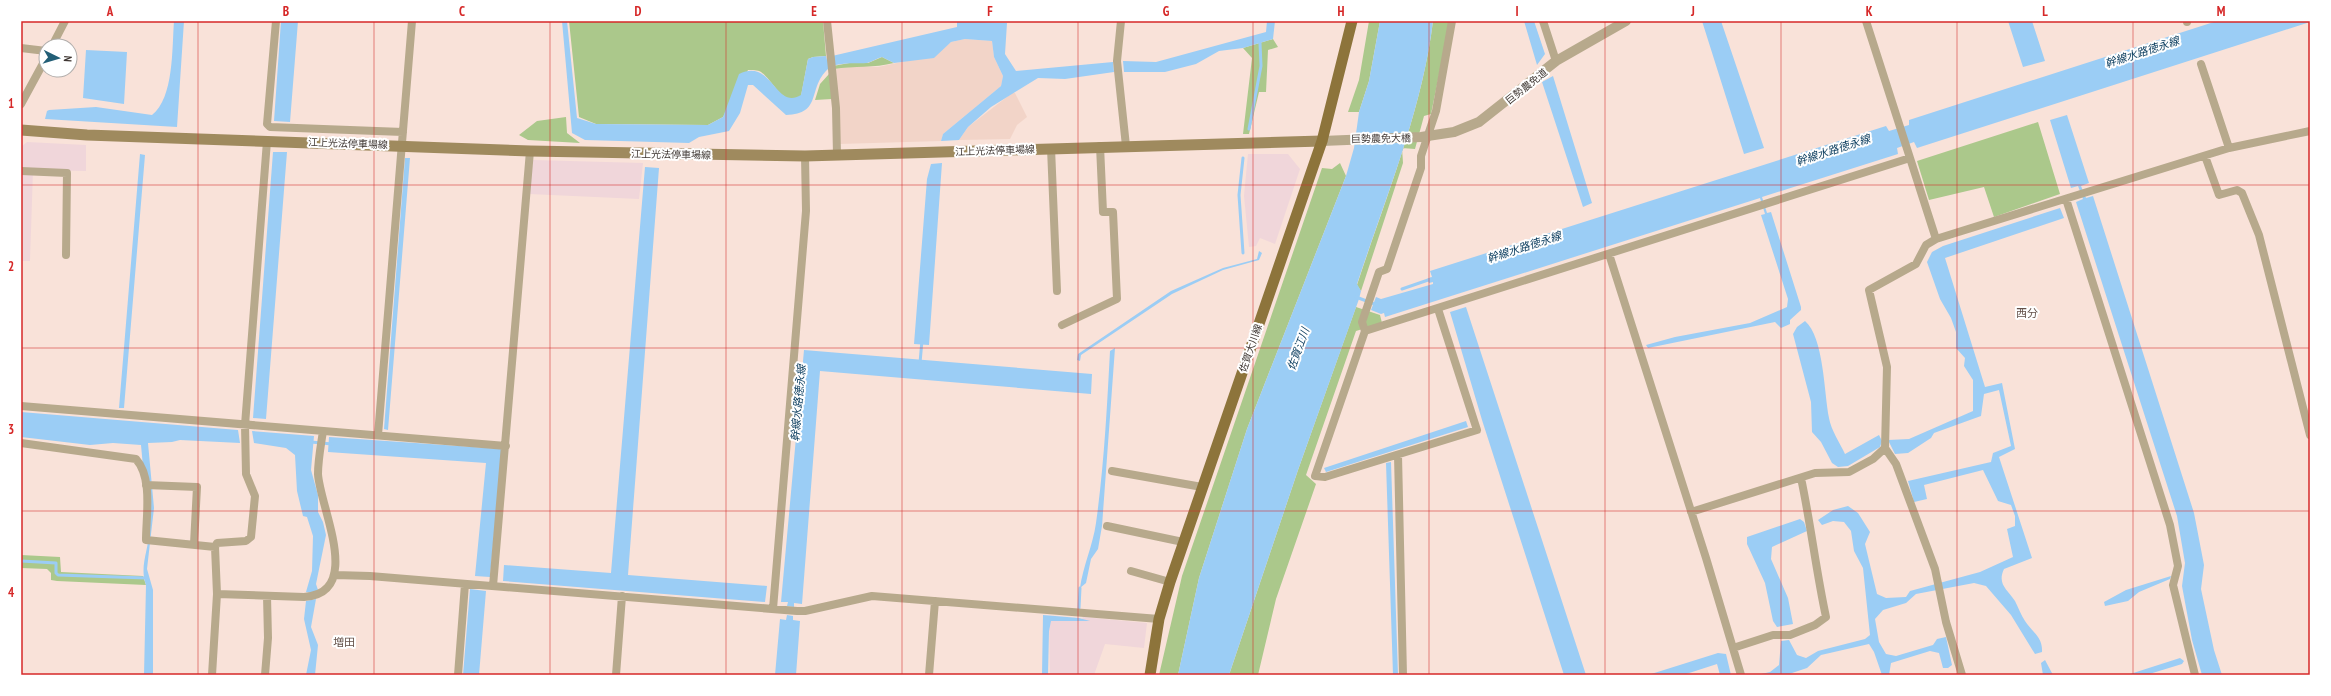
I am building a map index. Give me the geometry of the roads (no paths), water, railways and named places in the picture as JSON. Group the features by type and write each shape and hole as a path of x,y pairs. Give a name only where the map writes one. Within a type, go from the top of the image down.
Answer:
{"main road":[{"name":"佐賀大川線","path":"1150,675 1159,619 1170,582 1322,141 1352,21"},
{"name":"江上光法停車場線","path":"21,130 87,135 402,145 530,152 805,156 1100,146 1322,141"}],"street":[{"path":"56,38 65,21"},
{"path":"276,21 267,124 270,127 403,132"},
{"path":"378,435 412,21"},
{"path":"827,21 836,108 837,155"},
{"path":"1121,21 1117,61 1126,146"},
{"path":"1438,309 1477,430 1325,477 1315,476 1365,331 1362,322 1379,272 1387,269 1421,168 1421,156 1425,136 1436,111 1452,21"},
{"path":"1543,21 1556,61"},
{"name":"巨勢農免道","path":"1425,136 1454,132 1478,122 1501,107 1556,61 1626,21"},
{"path":"1866,21 1936,239"},
{"path":"21,48 38,50"},
{"path":"2201,64 2229,148"},
{"path":"21,104 38,73"},
{"path":"1962,675 1946,622 1935,569 1896,464 1885,448 1887,367 1869,290 1916,264 1926,245 1936,239 2229,148 2310,131"},
{"name":"巨勢農免大橋","path":"1322,141 1425,136"},
{"path":"212,675 216,594 215,547 217,543 246,541 251,537 255,496 246,474 247,447 245,425 267,140"},
{"path":"1062,325 1117,299 1114,212 1103,212 1100,146"},
{"path":"1051,148 1057,291"},
{"path":"494,586 530,152"},
{"path":"773,609 806,211 805,156"},
{"path":"2205,156 2219,195 2236,190 2242,193 2259,235 2310,435"},
{"path":"1365,331 1763,206 1910,158"},
{"path":"21,171 67,173 66,255"},
{"path":"2066,199 2170,525 2178,566 2173,586 2195,675"},
{"path":"1609,254 1741,675"},
{"path":"21,406 245,425 322,435 378,435 506,446"},
{"path":"216,594 317,596 326,588 335,575 337,555 318,474 322,435"},
{"path":"21,443 136,458 140,462 146,485 149,541 215,547"},
{"path":"1691,512 1815,473 1849,472 1873,459 1885,448"},
{"path":"1398,455 1403,675"},
{"path":"1112,471 1202,487"},
{"path":"1733,648 1773,635 1790,635 1815,625 1826,617 1816,568 1813,530 1801,478"},
{"path":"146,485 197,487 194,544"},
{"path":"1107,526 1183,542"},
{"path":"1131,571 1170,582"},
{"path":"335,575 370,576 797,611 805,611 872,596 1159,619"},
{"path":"458,675 465,584"},
{"path":"265,675 268,638 267,596"},
{"path":"616,675 622,596"},
{"path":"929,675 935,601"}],"water":[{"path":"174,21 184,21 177,127 45,119 47,111 49,110 96,107 152,115 159,107 168,85 172,58"},
{"path":"281,21 298,21 290,122 274,121"},
{"path":"562,21 567,21 577,118 596,124 708,125 723,117 739,74 750,71 759,72 785,96 792,98 801,95 808,59 826,56 827,60 832,56 957,27 957,21 1007,23 1005,54 1016,71 1113,62 1114,72 1065,79 1038,78 991,107 968,127 959,140 941,141 943,134 1001,86 1003,76 994,57 992,41 965,39 951,42 934,58 894,63 882,57 867,63 832,66 822,76 810,105 798,114 786,115 753,85 748,85 740,113 729,131 699,137 689,143 585,140 572,133"},
{"path":"1267,21 1275,21 1273,39 1243,48 1219,51 1196,64 1165,72 1124,72 1123,61 1156,62 1266,32"},
{"name":"佐賀江川","path":"1380,21 1433,21 1428,55 1412,121 1357,284 1361,291 1359,299 1298,470 1229,675 1178,675 1199,578 1247,429 1346,176 1354,148 1359,112 1369,81"},
{"path":"1524,21 1534,21 1545,54 1537,65"},
{"path":"1702,21 1721,21 1764,148 1744,154"},
{"path":"2008,21 2032,21 2045,61 2023,67"},
{"path":"2217,21 2310,22 1917,148 1914,142 1897,148 1898,154 1762,197 1767,213 1771,212 1801,307 1801,310 1790,320 1790,324 1781,328 1775,322 1648,348 1646,345 1675,337 1750,323 1787,307 1788,299 1761,215 1765,214 1760,198 1385,317 1384,313 1381,314 1371,310 1376,297 1381,299 1433,284 1433,282 1429,283 1427,279 1432,277 1430,271 1886,126 1889,131 1909,125 1909,120"},
{"path":"86,50 127,52 124,104 83,98"},
{"path":"1553,76 1592,203 1583,207 1542,82"},
{"path":"2067,115 2089,183 2081,186 2086,198 2093,196 2194,513 2204,565 2201,589 2214,650 2222,675 2202,675 2192,640 2182,586 2185,563 2177,516 2076,202 2083,199 2078,186 2071,188 2050,120"},
{"path":"273,152 287,152 266,419 253,418"},
{"path":"140,154 145,155 124,408 119,408"},
{"path":"405,158 410,158 388,430 384,429"},
{"path":"942,163 929,345 914,344 927,179 931,164"},
{"path":"645,167 659,168 628,575 767,586 765,602 503,581 504,565 611,573"},
{"path":"2060,208 2064,218 1945,258 1985,387 2002,383 2015,449 1999,457 2032,558 2004,569 2002,574 2002,583 2015,601 2028,625 2039,638 2042,652 2035,654 2011,615 1986,586 1974,583 1916,594 1906,603 1883,610 1875,619 1879,642 1886,654 1896,656 1933,645 1937,639 1946,637 1952,665 1948,668 1943,668 1939,653 1930,651 1891,663 1889,675 1882,675 1874,652 1869,644 1821,655 1807,668 1786,675 1757,675 1770,672 1779,665 1781,641 1789,640 1797,655 1806,658 1818,651 1865,639 1870,635 1863,568 1854,551 1851,531 1844,522 1833,521 1822,525 1818,520 1833,510 1848,506 1858,513 1870,532 1865,544 1877,594 1886,598 1906,597 1910,591 1980,572 2013,557 2007,529 2015,526 2015,516 2011,505 1998,501 1983,470 1924,485 1927,499 1914,502 1908,481 1991,462 1993,453 2011,446 1999,390 1984,394 1981,416 1934,433 1931,438 1908,453 1895,454 1888,440 1909,439 1973,411 1973,380 1964,366 1965,358 1956,348 1956,332 1951,318 1940,299 1927,262 1932,252 1943,246"},
{"path":"1259,251 1262,253 1259,260 1223,270 1172,294 1081,355 1080,361 1077,360 1078,354 1171,291 1223,268 1257,259"},
{"path":"1466,307 1586,675 1564,675 1482,420 1450,312"},
{"path":"1805,321 1816,339 1820,352 1830,423 1845,454 1879,435 1882,441 1880,447 1848,466 1838,467 1832,463 1821,442 1812,432 1811,402 1793,334 1797,327"},
{"path":"1115,348 1102,526 1098,549 1091,559 1086,583 1080,588 1096,523 1103,459 1110,351"},
{"path":"804,350 1092,374 1091,394 820,371 802,604 794,603 794,607 787,606 788,602 781,602"},
{"path":"21,412 238,430 240,443 180,440 172,442 148,443 154,508 147,569 153,590 153,675 144,675 146,585 144,578 144,565 149,531 141,445 113,443 90,445 21,437"},
{"path":"1466,421 1468,427 1326,472 1324,468"},
{"path":"252,431 314,436 311,470 318,495 318,512 323,522 326,535 316,584 318,590 312,593 306,592 312,571 313,536 307,517 303,516 297,491 295,455 286,448 254,443"},
{"path":"329,437 502,449 490,577 475,576 486,463 328,452"},
{"path":"1391,462 1398,675 1393,675 1386,463"},
{"path":"1800,519 1804,522 1807,531 1772,547 1771,559 1788,598 1793,624 1777,627 1773,621 1765,583 1747,544 1747,537"},
{"path":"2171,576 2170,579 2139,592 2128,601 2105,606 2104,602 2126,590"},
{"path":"470,589 486,591 479,675 463,675"},
{"path":"316,599 311,627 318,645 315,675 306,675 311,650 304,619 306,601"},
{"path":"787,615 793,616 793,620 800,621 796,675 775,675 780,619 786,620"},
{"path":"1043,615 1079,618 1090,621 1051,621 1049,631 1048,675 1042,675"},
{"path":"1718,653 1726,654 1731,675 1720,675 1717,664 1683,675 1648,675"},
{"path":"2180,658 2184,661 2182,664 2146,675 2127,675"},
{"path":"2045,660 2053,675 2043,675 2041,663"}],"waterway":[{"path":"1249,129 1261,66 1260,43"},
{"path":"1243,158 1239,195 1243,253"},
{"name":"幹線水路徳永線","path":"1402,289 1431,279"},
{"path":"1356,297 1377,305"},
{"path":"920,363 922,340"},
{"path":"311,442 332,444"},
{"path":"21,561 56,563 56,573 58,575 146,578"},
{"path":"1079,608 1080,588"}],"district":[{"name":"西分","path":"2027,313"},
{"name":"増田","path":"344,642"}]}
